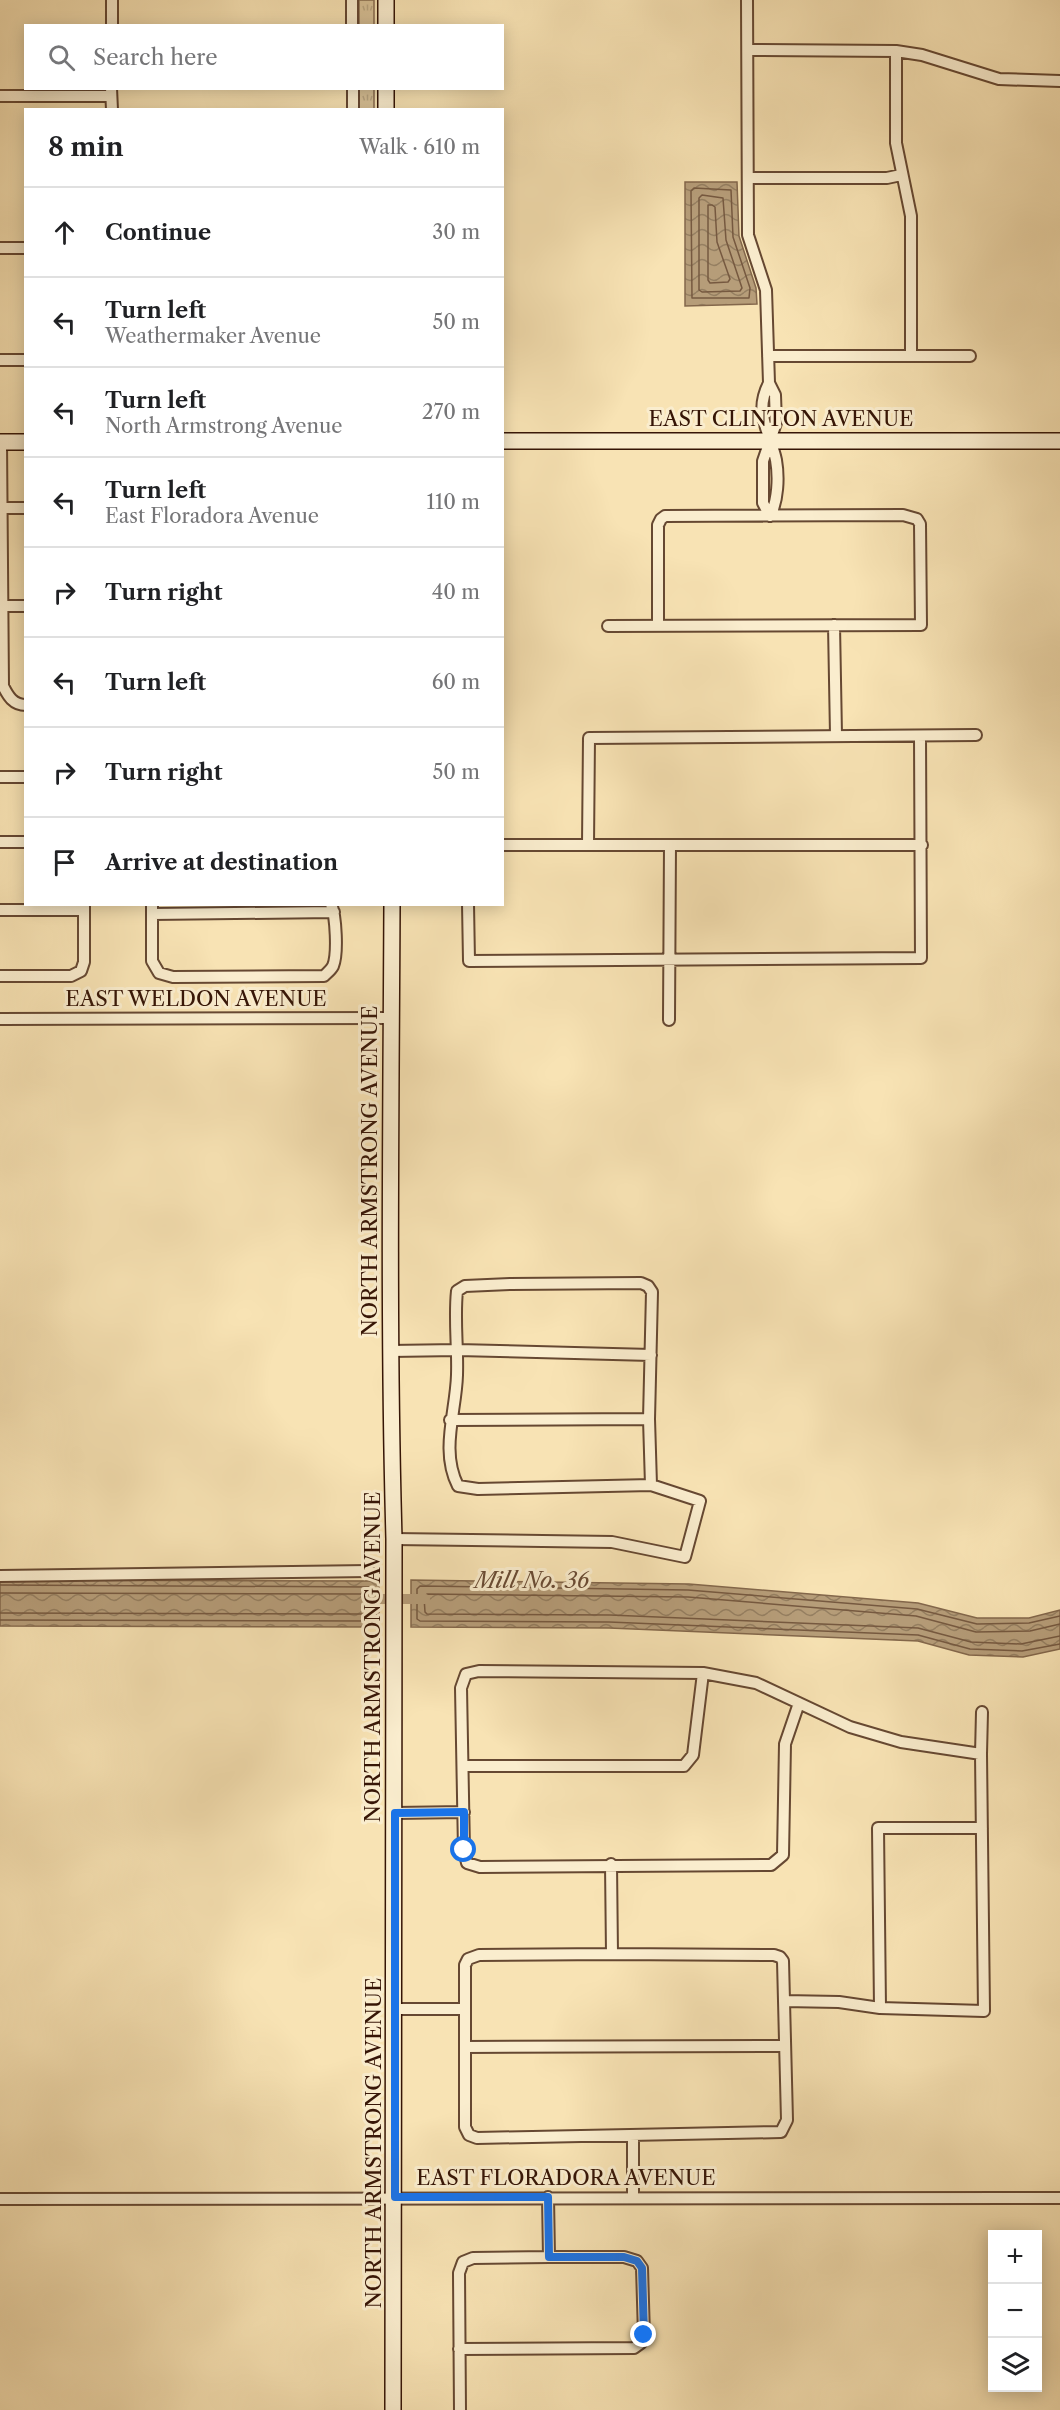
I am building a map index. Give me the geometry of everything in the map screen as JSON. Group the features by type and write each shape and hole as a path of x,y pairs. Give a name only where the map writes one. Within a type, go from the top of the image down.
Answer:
{"street":[{"path":"112,0 112,24"},
{"path":"352,0 352,24"},
{"path":"386,0 386,24"},
{"path":"747,0 748,235 766,290 769,383 762,395 763,424 769,440 763,461 763,503 770,516"},
{"path":"748,50 896,51 922,55 999,79 1060,81"},
{"path":"896,51 896,143 911,216 911,356"},
{"path":"352,90 353,108"},
{"path":"386,90 386,108"},
{"path":"0,96 111,92 112,108"},
{"path":"748,177 887,177 901,175"},
{"path":"0,248 24,248"},
{"path":"768,356 970,356"},
{"path":"0,360 24,360"},
{"name":"EAST CLINTON AVENUE","path":"504,441 1060,441"},
{"path":"24,442 0,442 3,508 3,686 9,699 24,705"},
{"path":"3,508 24,508"},
{"path":"608,626 658,626 834,625 921,625 921,531 917,519 903,515 672,515 661,519 658,525 658,626"},
{"path":"3,606 24,606"},
{"path":"834,625 836,735"},
{"path":"588,845 589,738 976,735"},
{"path":"468,906 469,962 921,958 920,736"},
{"path":"0,777 24,777"},
{"path":"0,842 24,842"},
{"path":"504,845 922,845"},
{"path":"669,1020 670,845"},
{"name":"NORTH ARMSTRONG AVENUE","path":"392,906 390,1351 394,1539 395,1813 393,2410"},
{"path":"0,910 84,907 84,962 81,971 71,976 0,976"},
{"path":"333,908 335,960 332,969 324,976 173,976 159,973 152,962 152,909 333,908"},
{"name":"EAST WELDON AVENUE","path":"0,1019 392,1018"},
{"path":"394,1539 612,1542 685,1557 700,1501 651,1485 478,1489 458,1486 450,1462 450,1420 456,1385 458,1350 457,1291 465,1286 641,1283 648,1286 652,1292 649,1419 651,1485"},
{"path":"390,1351 458,1350 651,1355"},
{"path":"450,1420 649,1419"},
{"path":"0,1576 369,1571"},
{"path":"799,1703 785,1744 783,1855 771,1865 480,1866 467,1863 464,1850 461,1688 466,1674 479,1671 704,1673 756,1683 799,1703 850,1727 901,1742 981,1754"},
{"path":"463,1766 684,1766 693,1755 704,1673"},
{"path":"784,2001 839,2002 880,2008 984,2012 982,1712"},
{"path":"395,1813 464,1812"},
{"path":"880,2008 878,1828 982,1828"},
{"path":"611,1864 612,1954"},
{"path":"774,1955 780,1956 783,1961 784,2001 787,2120 781,2132 477,2138 469,2134 465,2127 465,1965 473,1956 774,1955"},
{"path":"395,2009 465,2009"},
{"path":"465,2047 785,2046"},
{"path":"633,2136 633,2198"},
{"path":"548,2197 549,2257"},
{"name":"EAST FLORADORA AVENUE","path":"0,2199 1060,2198"},
{"path":"459,2349 634,2348 641,2343 644,2335 642,2268 637,2261 624,2257 473,2258 463,2262 459,2273 459,2349 460,2410"}],"green space":[{"path":"359,0 374,0 374,24 359,24"},
{"path":"359,90 374,90 374,108 359,108"}],"water":[{"path":"685,182 737,182 739,236 756,288 757,304 685,306"},
{"path":"0,1580 379,1581 379,1627 0,1626"},
{"path":"411,1580 689,1584 918,1603 977,1618 1029,1618 1060,1610 1060,1649 1023,1657 969,1655 918,1641 609,1628 411,1627"}],"waterway":[{"name":"Mill No. 36","path":"366,1599 425,1599"}],"route":[{"path":"464,1850 464,1812 395,1813 395,2197 548,2197 549,2257 624,2257 637,2261 642,2268 644,2335"}]}
